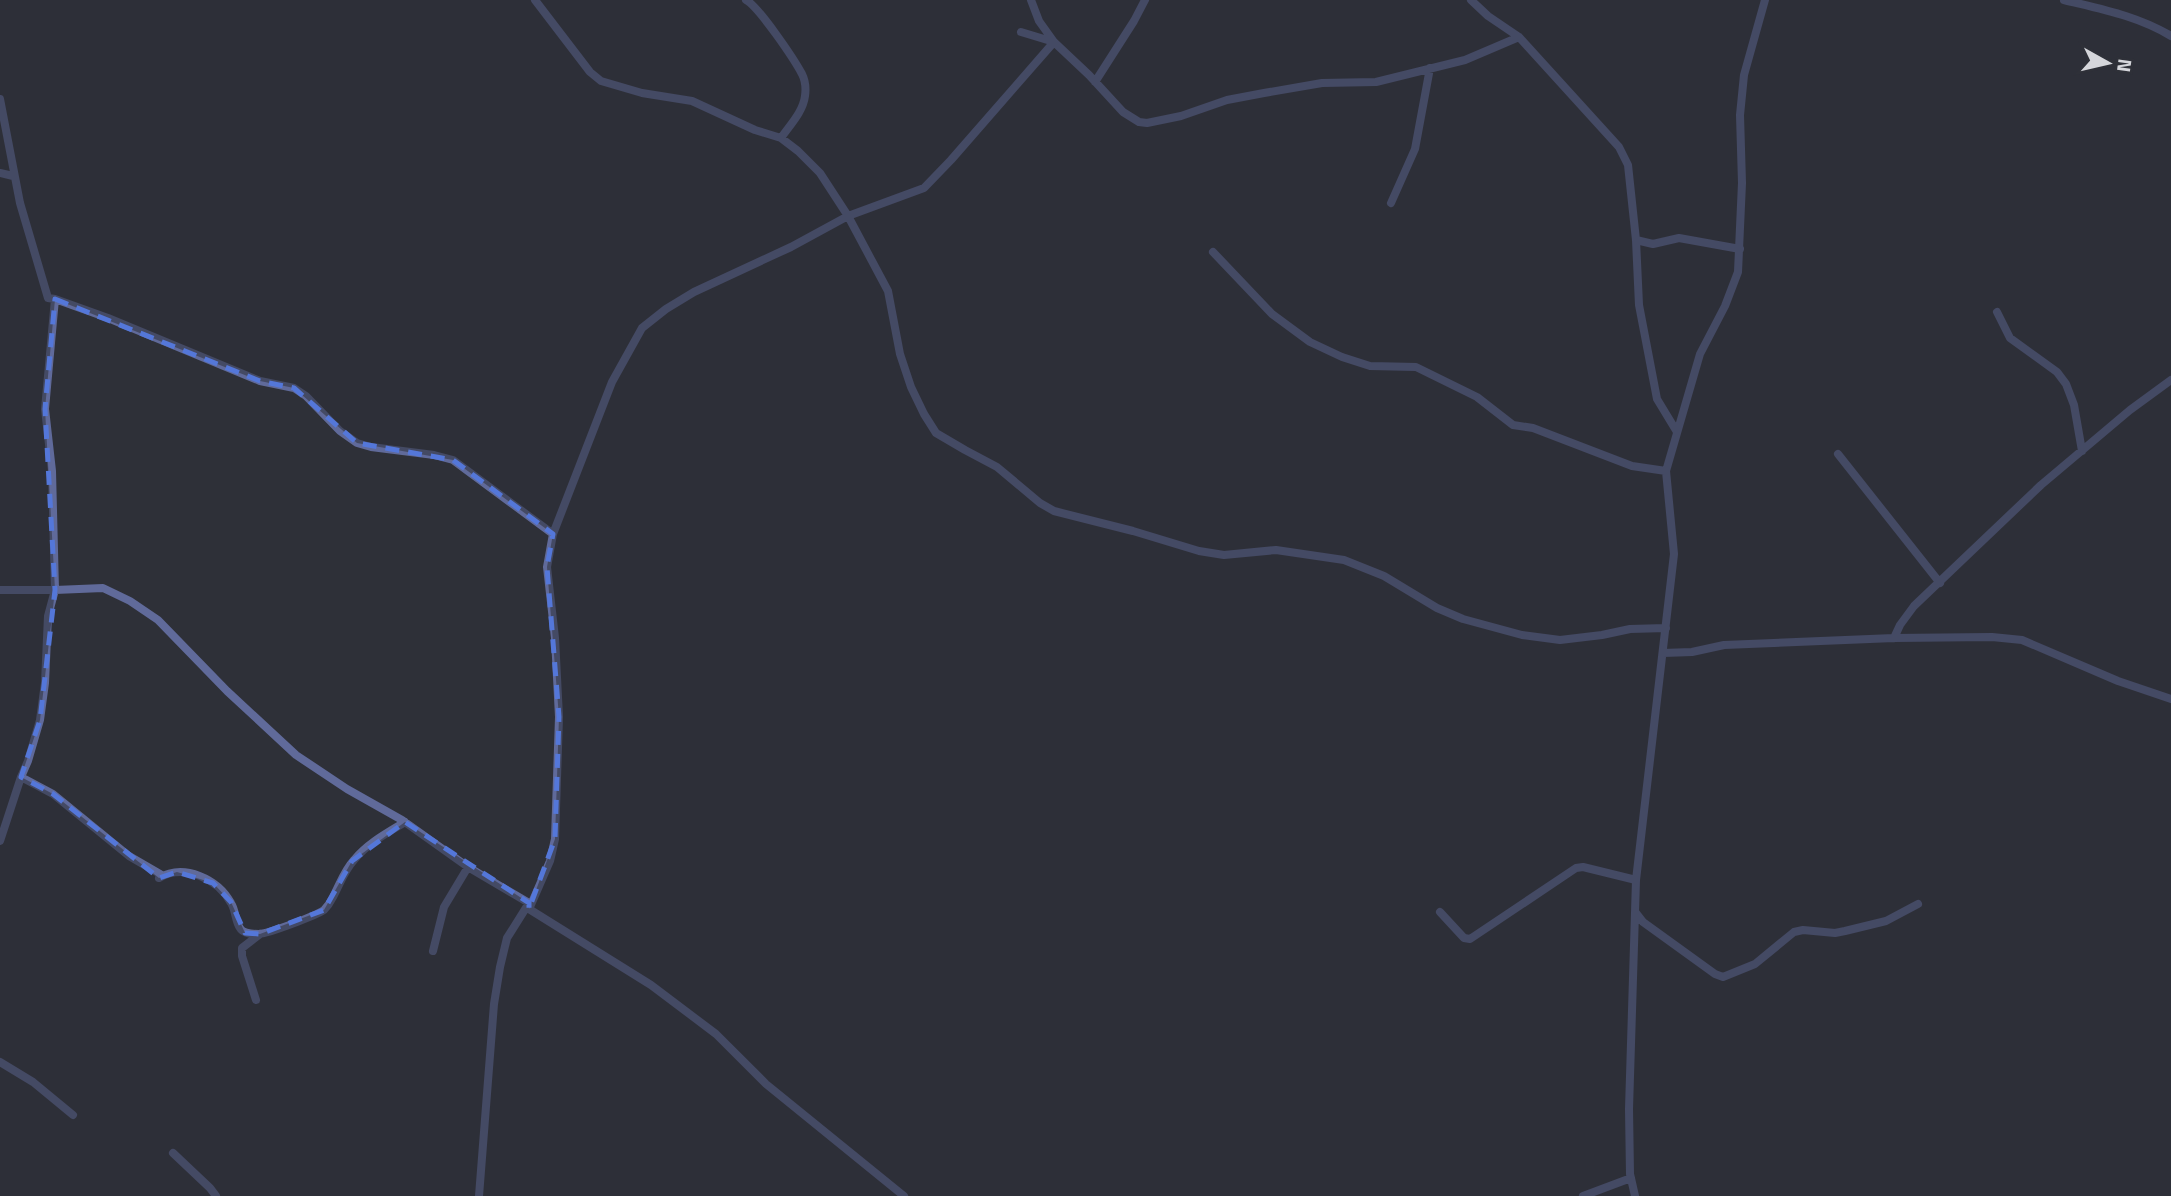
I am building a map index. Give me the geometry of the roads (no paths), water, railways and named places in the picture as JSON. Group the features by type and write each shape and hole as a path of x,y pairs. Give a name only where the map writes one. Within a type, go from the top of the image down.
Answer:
{"street":[{"path":"535,0 590,72 601,81 642,93 692,101 755,130 781,138 798,150 820,173 848,216 887,291 900,354 911,387 936,433 997,467 1040,503 1054,511 1199,551 1224,555 1276,550 1344,560 1384,576 1437,608 1463,620 1522,635 1560,640 1630,629 1666,628"},
{"path":"746,0 752,3 770,27 803,76 805,99 801,110 781,138"},
{"path":"1031,0 1039,21 1054,42 1123,112 1139,122 1147,123 1181,116 1227,100 1322,83 1376,82 1465,60 1519,37"},
{"path":"1095,82 1134,21 1144,0"},
{"path":"1471,0 1488,16 1519,37 1619,147 1628,165 1636,240 1639,305 1657,399 1677,432"},
{"path":"1634,1196 1630,1178 1629,1110 1636,880 1674,554 1666,471 1700,354 1725,306 1738,272 1742,183 1740,115 1752,43 1765,0"},
{"path":"2064,0 2121,14 2171,36"},
{"path":"1021,32 1054,42"},
{"path":"479,1196 494,1004 500,968 507,938 529,906 550,861 555,839 559,718 555,638 547,567 553,534 612,382 642,328 666,309 694,292 791,247 848,216 924,188 1054,42"},
{"path":"1391,203 1415,149 1430,68"},
{"path":"0,99 13,176 48,298 108,318 260,381 294,388 306,396 340,431 357,443 453,460 553,534"},
{"path":"0,173 13,176"},
{"path":"1636,240 1653,244 1679,238 1740,249"},
{"path":"1213,252 1272,314 1310,342 1370,366 1416,367 1477,397 1513,425 1534,428 1632,466 1666,471"},
{"path":"0,841 40,720 45,683 48,616 55,590 52,471 45,409 55,299"},
{"path":"1997,312 2010,338 2057,372 2066,384 2074,405 2082,451"},
{"path":"1894,638 1914,606 2041,485 2171,380"},
{"path":"1838,454 1940,583"},
{"path":"0,590 103,587 158,620 227,691 296,755 347,789 405,822 468,867 651,985 716,1034 766,1084 904,1196"},
{"path":"1663,653 1692,652 1724,645 1894,638 2022,640 2118,681 2171,699"},
{"path":"21,777 53,794 129,856 160,874 159,878 166,873 190,873 213,883 231,902 240,929 245,933 260,934"},
{"path":"256,1000 242,948 260,934 324,910 352,861 377,839 405,822"},
{"path":"433,951 444,907 468,867"},
{"path":"1440,912 1464,938 1470,939 1576,868 1583,867 1636,880"},
{"path":"1636,913 1643,922 1723,977 1755,964 1794,932 1845,931 1886,921 1918,904"},
{"path":"0,1062 33,1082 73,1115"},
{"path":"173,1153 216,1196"},
{"path":"1583,1196 1630,1178"}]}
